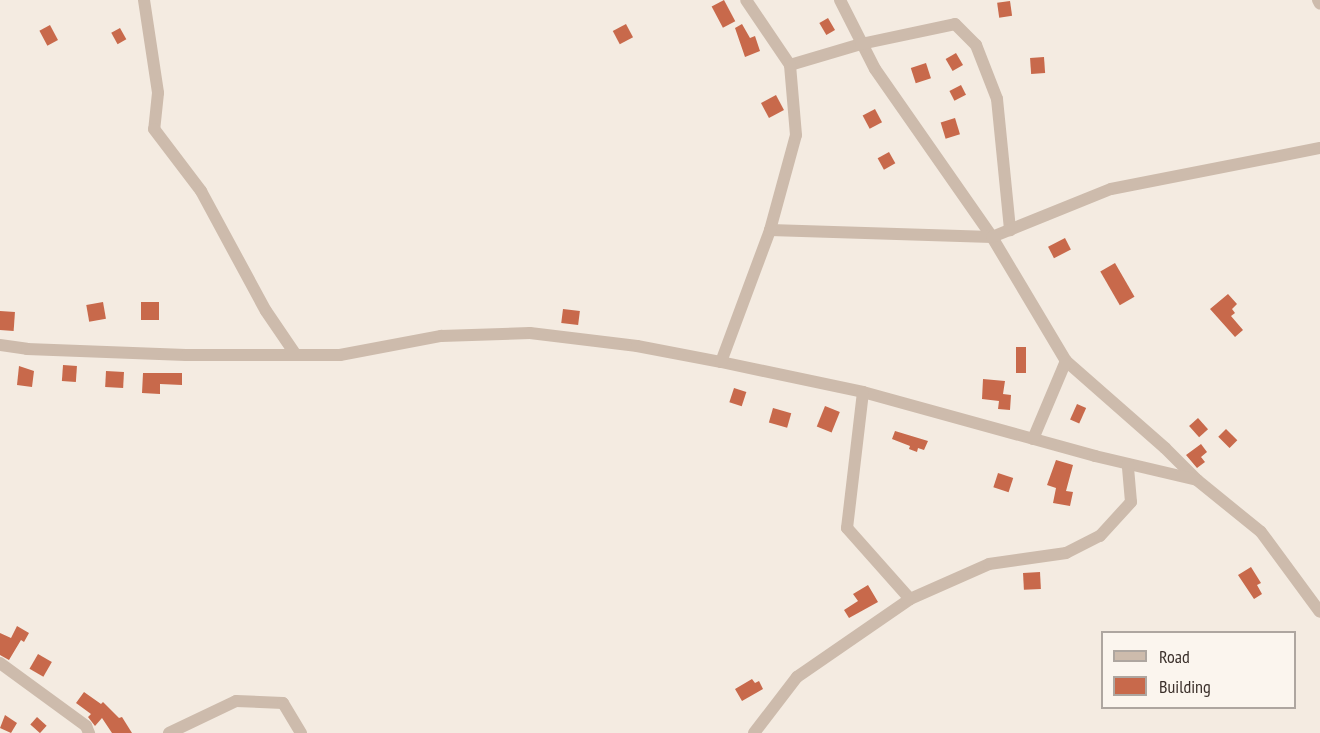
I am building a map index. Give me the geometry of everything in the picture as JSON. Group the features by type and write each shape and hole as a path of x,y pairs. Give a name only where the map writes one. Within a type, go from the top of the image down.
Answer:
{"street":[{"path":"144,0 158,93 154,129 201,191 266,311 296,355"},
{"path":"721,362 770,230 796,135 790,65 746,0"},
{"path":"840,0 875,69 992,237 1066,361 1165,448 1197,480 1261,532 1320,612"},
{"path":"790,65 861,44 955,24 976,45 997,99 1011,230"},
{"path":"770,230 992,237 1111,189 1320,148"},
{"path":"0,345 27,349 186,355 340,355 441,336 530,333 637,346 863,392 1033,439 1197,480"},
{"path":"1033,439 1066,361"},
{"path":"863,392 847,528 910,599"},
{"path":"754,733 797,677 910,599 989,564 1066,554 1100,536 1131,502 1128,464"},
{"path":"0,663 86,726 89,733"},
{"path":"169,733 236,702 283,703 301,733"}],"building":[{"path":"724,0 735,21 723,28 712,7"},
{"path":"1010,1 1012,16 999,18 997,3"},
{"path":"828,18 835,30 826,35 819,23"},
{"path":"626,24 633,37 620,44 613,31"},
{"path":"742,24 750,38 755,36 760,51 745,57 735,28"},
{"path":"50,25 58,40 47,46 39,31"},
{"path":"120,28 126,39 118,44 111,33"},
{"path":"956,53 963,65 953,71 946,59"},
{"path":"1044,57 1045,73 1031,74 1030,58"},
{"path":"926,63 931,78 916,83 911,68"},
{"path":"961,85 966,95 954,101 949,91"},
{"path":"776,95 784,110 769,118 761,103"},
{"path":"875,109 882,122 870,129 863,116"},
{"path":"955,118 960,134 946,139 941,122"},
{"path":"889,152 895,163 884,170 878,158"},
{"path":"1065,238 1071,250 1054,258 1048,247"},
{"path":"1115,263 1134,297 1120,305 1100,272"},
{"path":"1228,294 1237,304 1232,309 1235,313 1231,316 1243,330 1235,337 1210,309"},
{"path":"103,302 106,319 89,322 86,305"},
{"path":"141,302 159,302 159,320 141,320"},
{"path":"563,309 580,311 578,325 561,323"},
{"path":"0,311 15,312 14,331 0,330"},
{"path":"1016,347 1026,347 1026,373 1016,373"},
{"path":"63,365 77,366 76,382 62,381"},
{"path":"19,366 34,371 32,387 17,385"},
{"path":"106,371 124,372 123,388 105,387"},
{"path":"143,373 182,373 182,385 160,384 160,394 142,393"},
{"path":"983,379 1005,381 1003,394 1011,395 1010,410 998,409 999,401 982,399"},
{"path":"734,388 746,392 742,406 729,402"},
{"path":"1077,404 1086,408 1079,424 1070,420"},
{"path":"825,406 840,412 832,432 817,426"},
{"path":"773,408 791,413 787,428 769,422"},
{"path":"1198,418 1208,429 1199,437 1189,426"},
{"path":"1226,429 1237,440 1230,448 1218,437"},
{"path":"895,431 928,441 924,450 918,448 917,452 909,449 910,446 892,439"},
{"path":"1201,444 1207,452 1201,457 1205,462 1197,468 1186,455"},
{"path":"1056,460 1073,465 1066,491 1073,492 1070,506 1053,503 1056,488 1047,485"},
{"path":"998,473 1013,478 1009,492 993,487"},
{"path":"1251,567 1261,583 1257,585 1262,594 1254,599 1238,575"},
{"path":"1040,572 1041,589 1024,590 1023,573"},
{"path":"868,585 878,602 849,618 844,610 858,601 853,594"},
{"path":"17,626 29,633 24,642 21,640 9,660 0,655 0,633 11,638"},
{"path":"38,654 52,662 43,677 30,669"},
{"path":"752,679 755,683 759,681 763,689 742,701 735,689"},
{"path":"84,692 101,704 103,702 119,718 122,717 132,733 112,733 102,718 95,726 88,717 91,714 76,703"},
{"path":"5,715 17,723 11,733 0,728"},
{"path":"37,717 47,726 40,733 30,724"}]}
